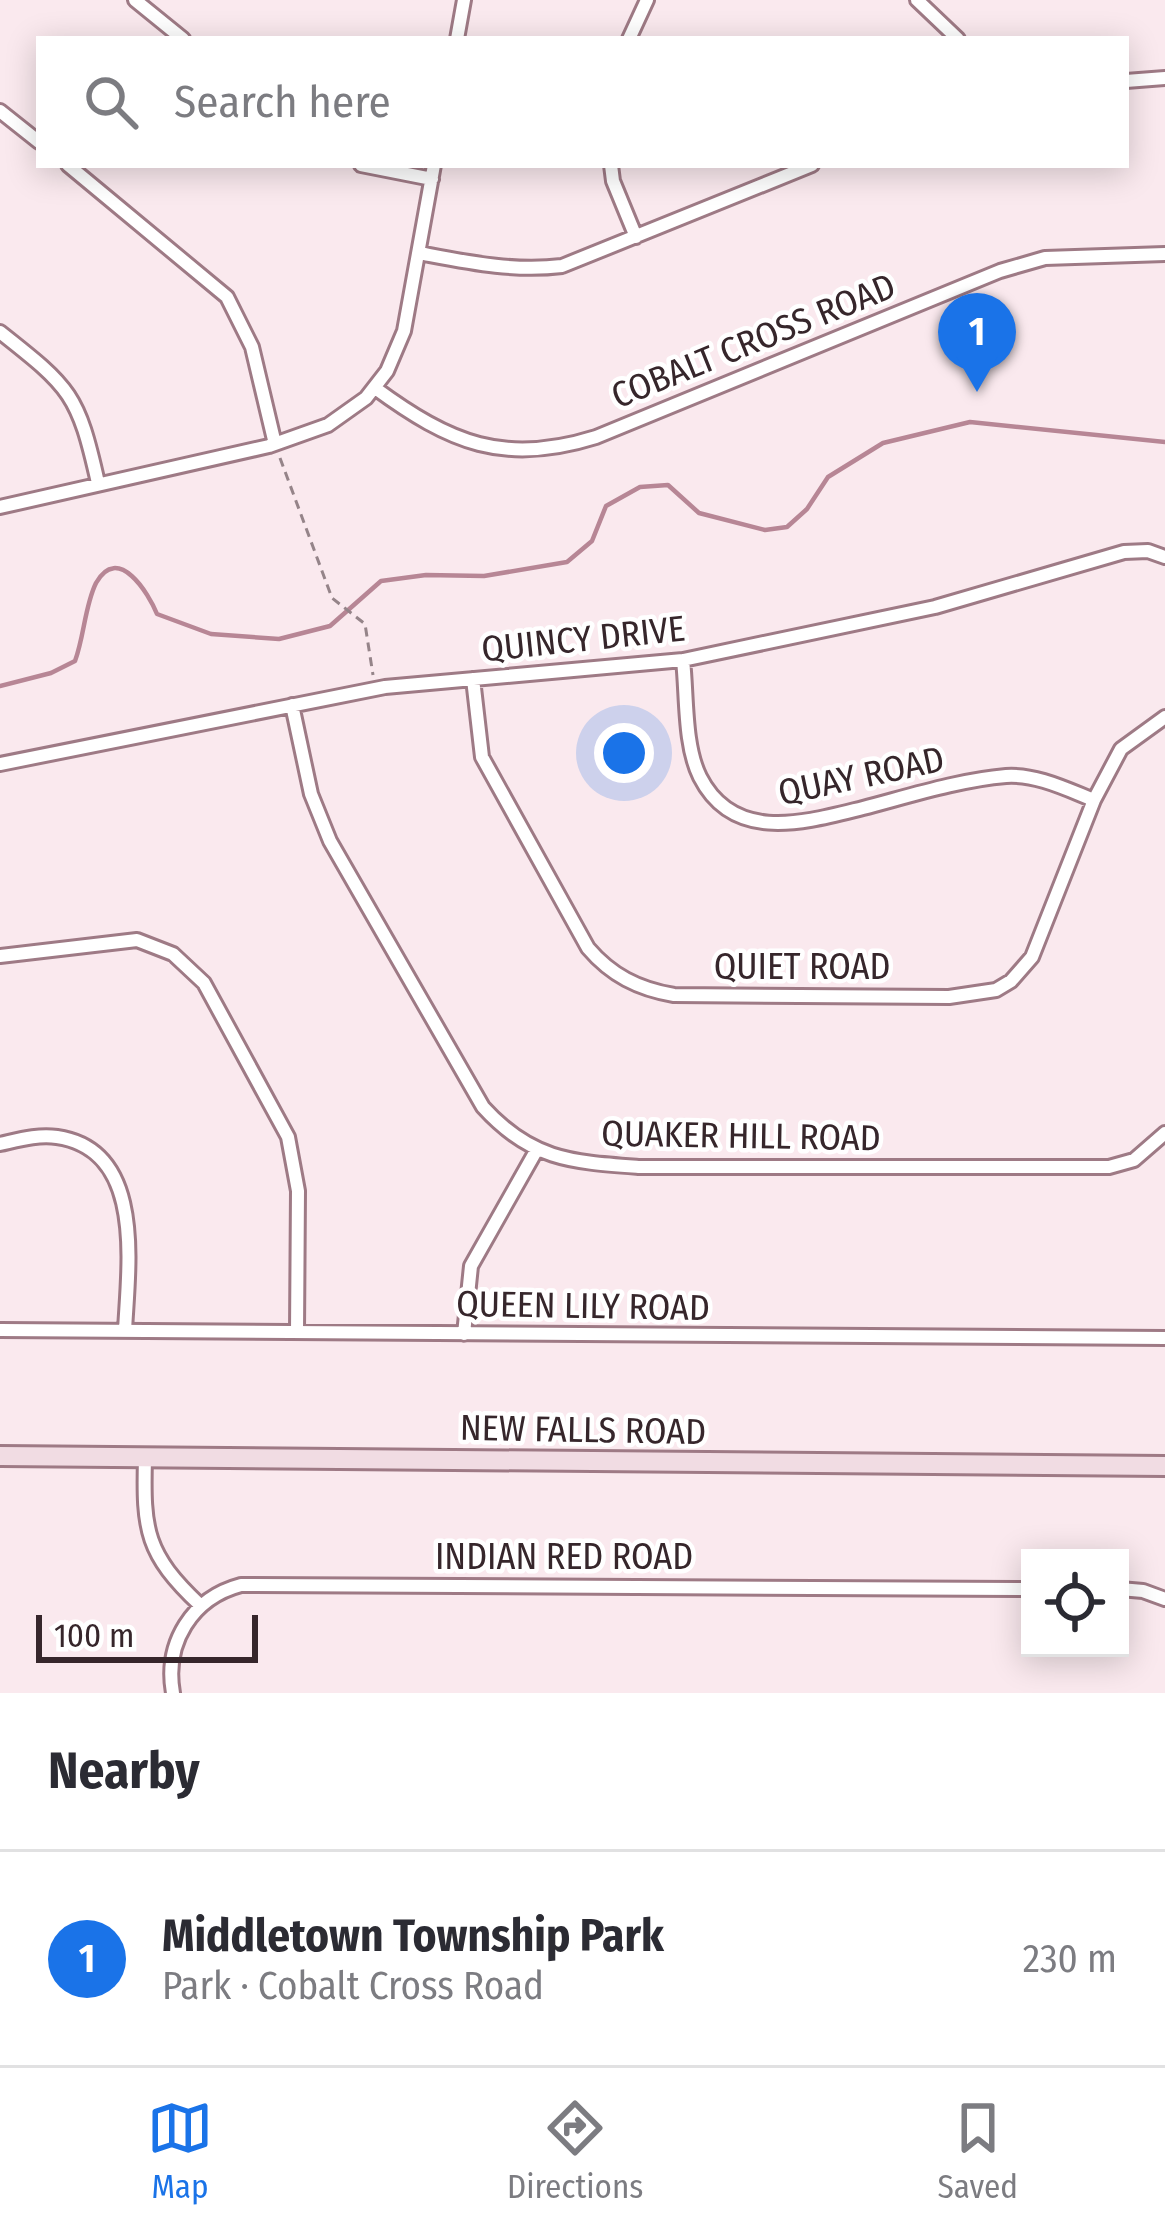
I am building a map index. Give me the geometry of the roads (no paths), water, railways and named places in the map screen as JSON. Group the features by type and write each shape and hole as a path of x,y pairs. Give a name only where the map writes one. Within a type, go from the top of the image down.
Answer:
{"main road":[{"name":"NEW FALLS ROAD","path":"0,1456 1165,1466"}],"street":[{"path":"135,0 180,36"},
{"path":"458,36 464,0"},
{"path":"630,36 646,0"},
{"path":"917,0 955,36"},
{"path":"1129,81 1165,79"},
{"path":"0,110 36,140"},
{"path":"72,168 227,297 252,347 275,444"},
{"path":"0,507 275,444 328,425 375,388 404,331 433,172 392,168"},
{"path":"611,168 635,237"},
{"path":"419,253 489,266 562,266 805,168"},
{"name":"COBALT CROSS ROAD","path":"375,388 428,424 465,442 544,451 596,436 1000,271 1045,258 1165,254"},
{"path":"0,332 47,369 76,404 98,483"},
{"name":"QUINCY DRIVE","path":"0,764 375,689 682,660 935,607 1124,552 1148,551 1165,557"},
{"name":"QUAY ROAD","path":"682,660 698,774 716,799 748,820 768,825 806,823 1006,776 1052,784 1094,800"},
{"name":"QUIET ROAD","path":"473,679 482,757 565,910 601,964 632,984 661,993 950,997 996,991 1033,957 1094,800 1121,749 1165,717"},
{"name":"QUAKER HILL ROAD","path":"292,705 311,794 330,841 483,1106 503,1129 536,1150 582,1163 640,1167 1109,1167 1134,1160 1165,1133"},
{"path":"0,956 137,940 172,954 204,982 288,1138 298,1191 297,1332"},
{"path":"0,1144 62,1138 94,1154 112,1173 126,1207 125,1331"},
{"path":"464,1334 471,1266 536,1150"},
{"name":"QUEEN LILY ROAD","path":"0,1330 1165,1338"},
{"path":"145,1458 145,1504 156,1556 200,1605 180,1633 174,1652 173,1693"},
{"name":"INDIAN RED ROAD","path":"200,1605 226,1589 263,1583 1021,1589"},
{"path":"1129,1590 1165,1599"}],"waterway":[{"path":"0,686 51,673 75,661 92,592 105,572 114,568 132,576 157,614 211,634 279,639 330,626 381,581 426,575 484,576 567,562 592,541 606,506 640,487 668,485 699,513 765,530 787,527 807,509 828,477 883,443 970,422 1165,442"}],"place":[{"name":"Middletown Township Park","path":"977,392"}]}
